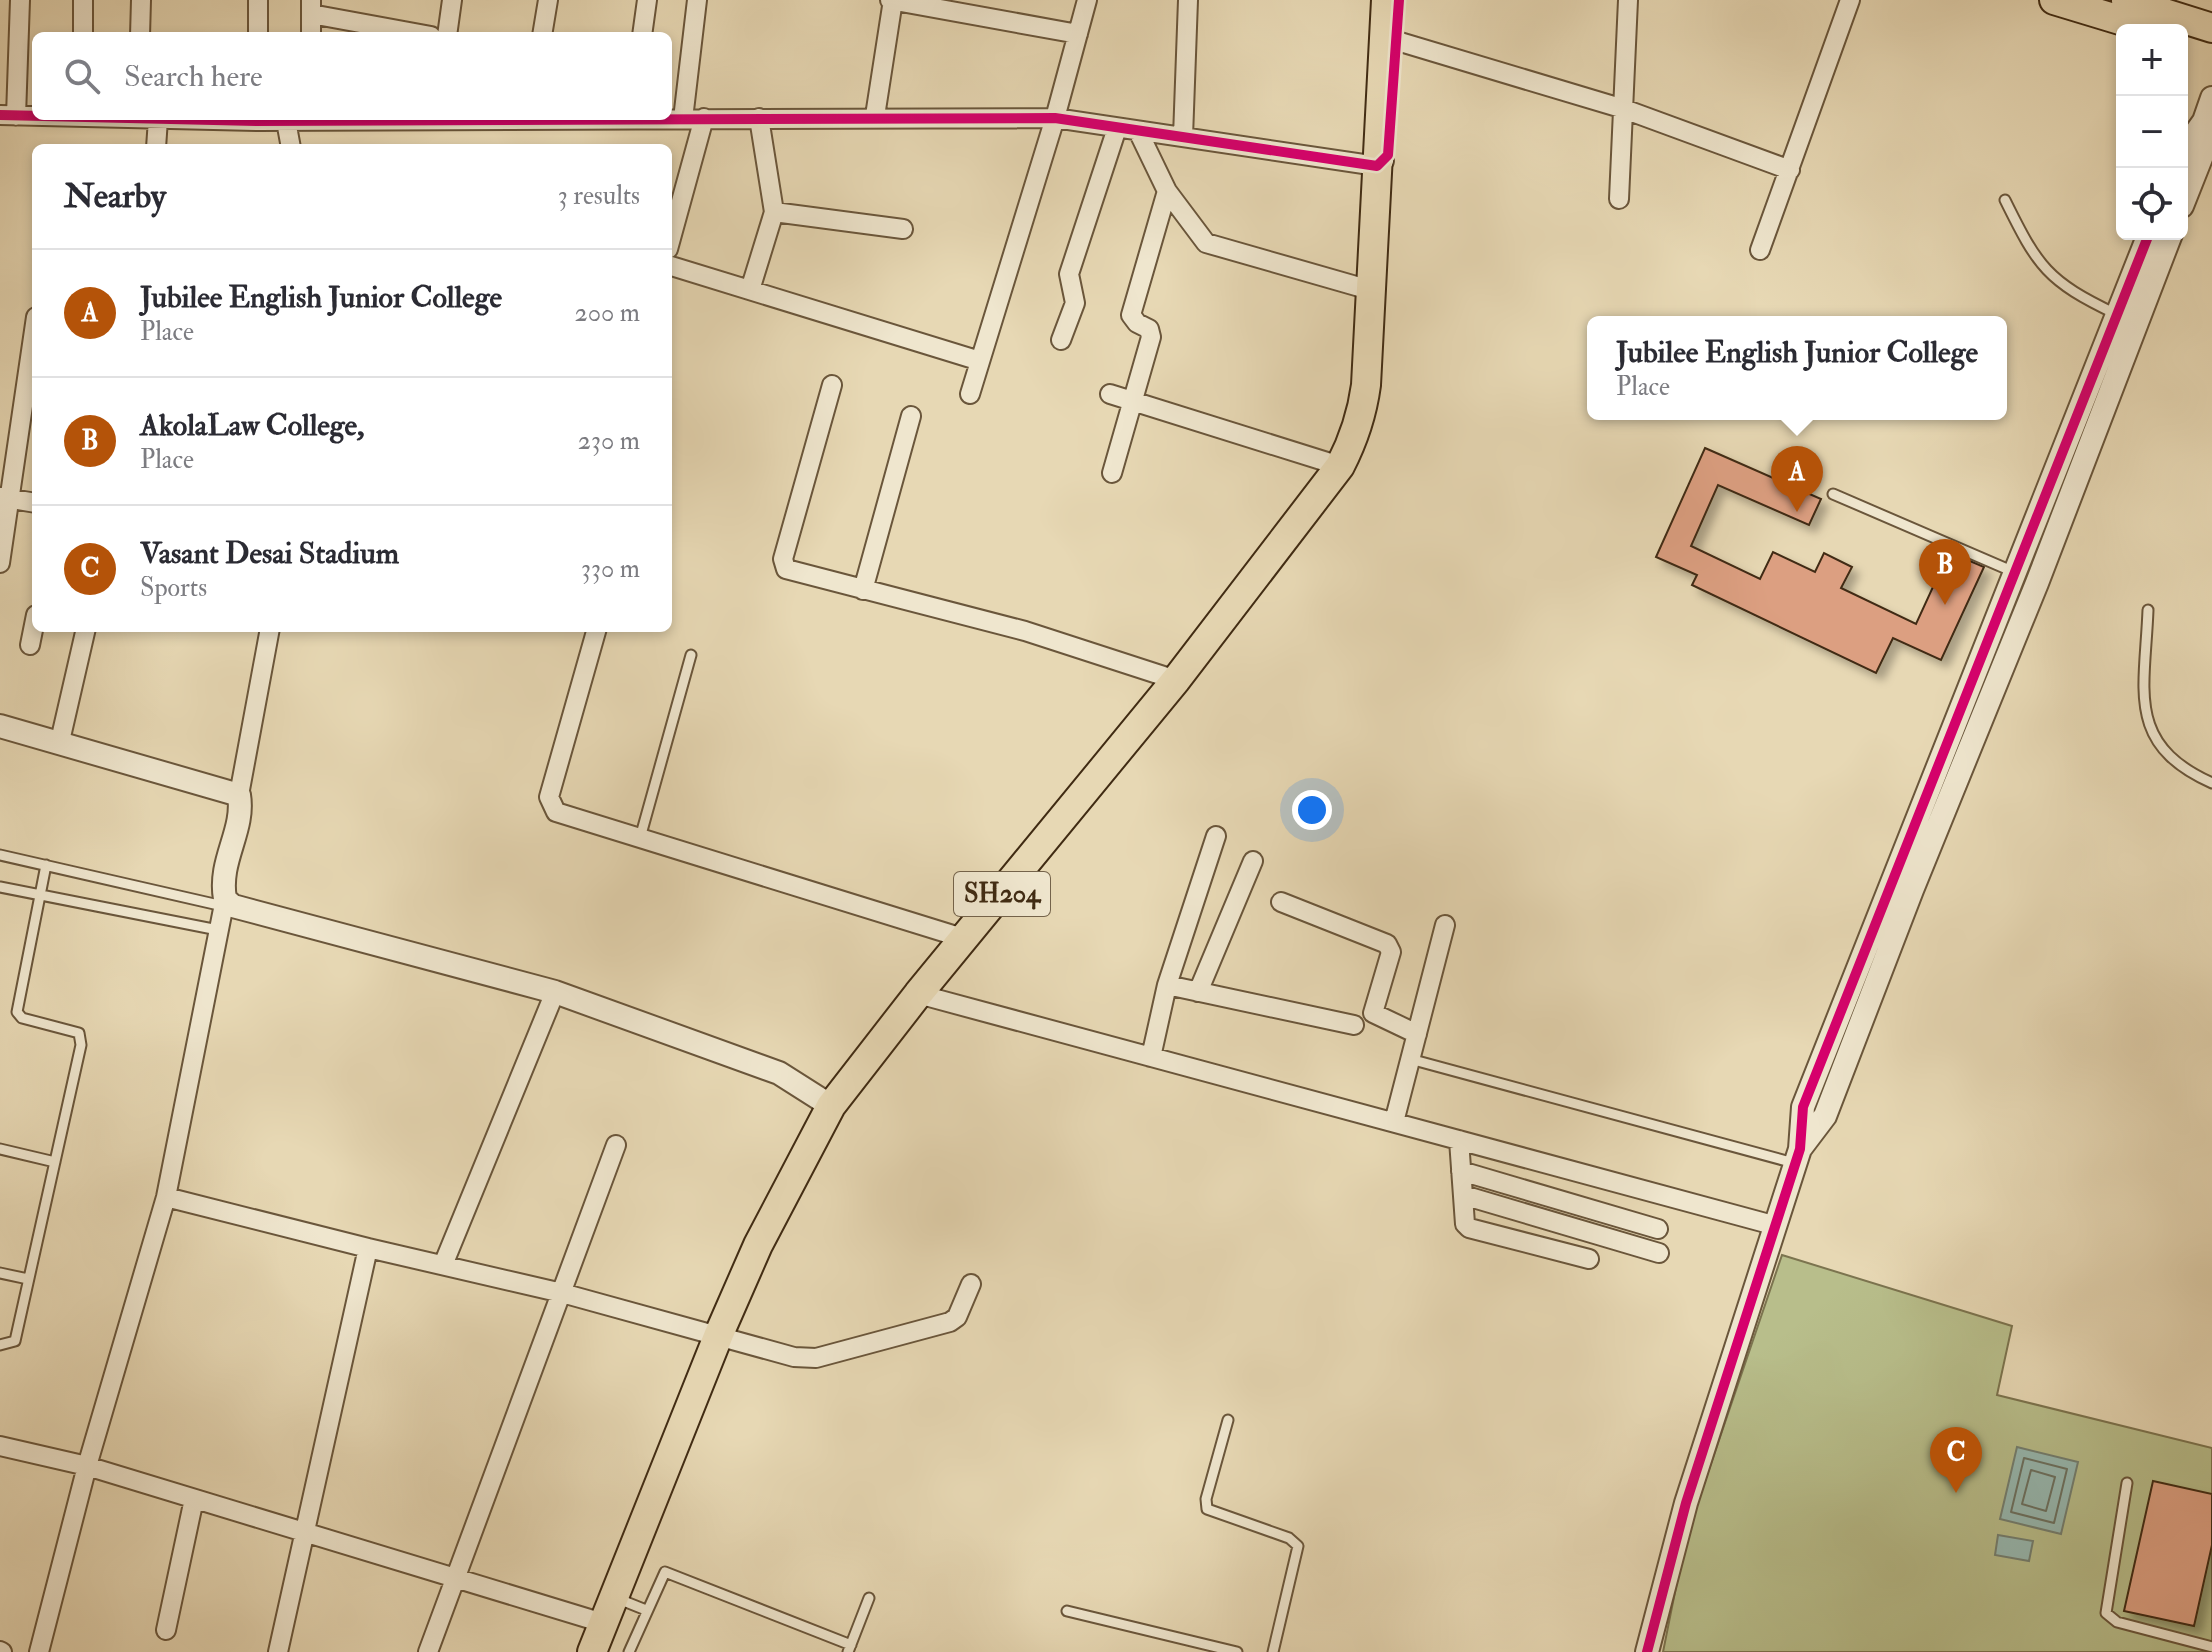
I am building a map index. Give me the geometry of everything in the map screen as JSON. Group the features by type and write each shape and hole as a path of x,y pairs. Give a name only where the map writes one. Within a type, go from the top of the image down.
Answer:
{"main road":[{"name":"SH204","path":"592,1652 719,1334 758,1245 831,1106 918,994 1176,680 1340,466 1361,421 1366,385 1386,0"},
{"path":"2054,0 2133,24"},
{"path":"2122,0 2212,28"},
{"path":"2188,41 2212,48"}],"street":[{"path":"20,0 9,62 8,115 32,116"},
{"path":"83,0 83,32"},
{"path":"140,32 141,0"},
{"path":"258,0 258,32"},
{"path":"448,32 452,0"},
{"path":"543,32 548,0"},
{"path":"643,32 647,0"},
{"path":"683,119 697,0"},
{"path":"875,116 892,0 1078,34"},
{"path":"970,394 1055,118 1087,0"},
{"path":"1183,137 1188,0"},
{"path":"672,119 1055,118 1183,137 1378,157 1388,155 1399,0"},
{"path":"1619,199 1628,0"},
{"path":"1760,250 1850,0"},
{"path":"311,32 311,7 414,32"},
{"path":"1397,41 1624,109 1790,170"},
{"path":"2188,144 2204,121 2212,98"},
{"path":"672,234 704,118"},
{"path":"750,290 774,212 759,118"},
{"path":"147,120 155,144"},
{"path":"276,120 295,120"},
{"path":"286,121 290,144"},
{"path":"2188,191 2205,148 2204,121"},
{"path":"1061,340 1075,303 1069,274 1117,128"},
{"path":"1138,131 1167,191 1195,232 1216,249 1370,290"},
{"path":"1112,473 1151,337 1149,329 1137,323 1131,315 1167,191"},
{"path":"774,212 903,229"},
{"path":"1797,1156 1825,1116 2037,583 2100,386 2117,314 2147,240"},
{"path":"1647,1652 1686,1503 1797,1156 1803,1107 1869,935 2016,573 2168,240"},
{"path":"672,266 980,361"},
{"path":"0,563 5,498 32,340"},
{"path":"832,385 783,564 796,573 1025,631 1176,680"},
{"path":"1110,394 1340,466"},
{"path":"863,590 911,416"},
{"path":"5,498 32,502"},
{"path":"30,645 33,632"},
{"path":"60,741 85,632"},
{"path":"39,1652 87,1466 166,1197 224,903 224,866 241,809 239,795 269,632"},
{"path":"596,632 549,797 550,806 556,812 966,939"},
{"path":"0,726 239,795"},
{"path":"1151,1057 1167,985 1216,836"},
{"path":"1198,992 1253,861"},
{"path":"1281,902 1387,944 1391,952 1373,1013 1417,1034"},
{"path":"224,903 555,992 779,1073 831,1106"},
{"path":"1394,1122 1445,925"},
{"path":"1869,935 1892,942"},
{"path":"1167,985 1354,1025"},
{"path":"443,1265 555,992"},
{"path":"918,994 1773,1225"},
{"path":"1459,1140 1465,1224 1469,1228 1589,1259"},
{"path":"428,1652 616,1145"},
{"path":"1461,1171 1658,1229"},
{"path":"1463,1195 1659,1253"},
{"path":"166,1197 562,1293 794,1357 816,1358 950,1322 957,1317 971,1284"},
{"path":"278,1652 368,1248"},
{"path":"0,1446 87,1466 456,1578 608,1610"},
{"path":"166,1630 194,1499"}],"lane":[{"path":"2005,200 2042,268 2075,295 2117,314"},
{"path":"1833,494 2037,583"},
{"path":"2148,610 2144,698 2147,724 2156,744 2174,761 2212,783"},
{"path":"640,838 691,655"},
{"path":"0,855 224,903"},
{"path":"0,1345 15,1341 81,1038 79,1033 22,1018 17,1012 46,865"},
{"path":"0,887 218,930"},
{"path":"1410,1059 1797,1156"},
{"path":"0,1149 55,1162"},
{"path":"0,1273 28,1279"},
{"path":"1228,1420 1206,1499 1207,1509 1289,1538 1298,1546 1273,1652"},
{"path":"2127,1483 2106,1613 2117,1622 2212,1647"},
{"path":"629,1652 661,1575 670,1572 849,1648 869,1598"},
{"path":"608,1610 646,1610"},
{"path":"1067,1611 1237,1652"}],"green space":[{"path":"1782,1255 2012,1326 1997,1395 2212,1448 2212,1652 1663,1652 1686,1537"}],"water":[{"path":"2017,1447 2078,1462 2061,1534 2000,1519"},
{"path":"1998,1535 2033,1541 2029,1561 1995,1555"}],"building":[{"path":"1705,448 1821,499 1809,525 1718,485 1691,546 1760,579 1773,552 1815,572 1824,553 1852,567 1841,588 1916,624 1949,552 1984,567 1941,660 1893,638 1876,673 1692,585 1697,575 1656,557"},
{"path":"2153,1481 2212,1494 2212,1545 2194,1626 2124,1611"}],"cycle path":[{"path":"672,119 1055,118 1377,166 1388,155 1399,0"},
{"path":"0,115 32,116"},
{"path":"214,120 523,120"},
{"path":"1647,1652 1686,1503 1800,1149 1803,1107 2147,240"}],"place":[{"name":"Jubilee English Junior College","path":"1797,512"},
{"name":"AkolaLaw College,","path":"1945,605"},
{"name":"Vasant Desai Stadium","path":"1956,1493"}]}
